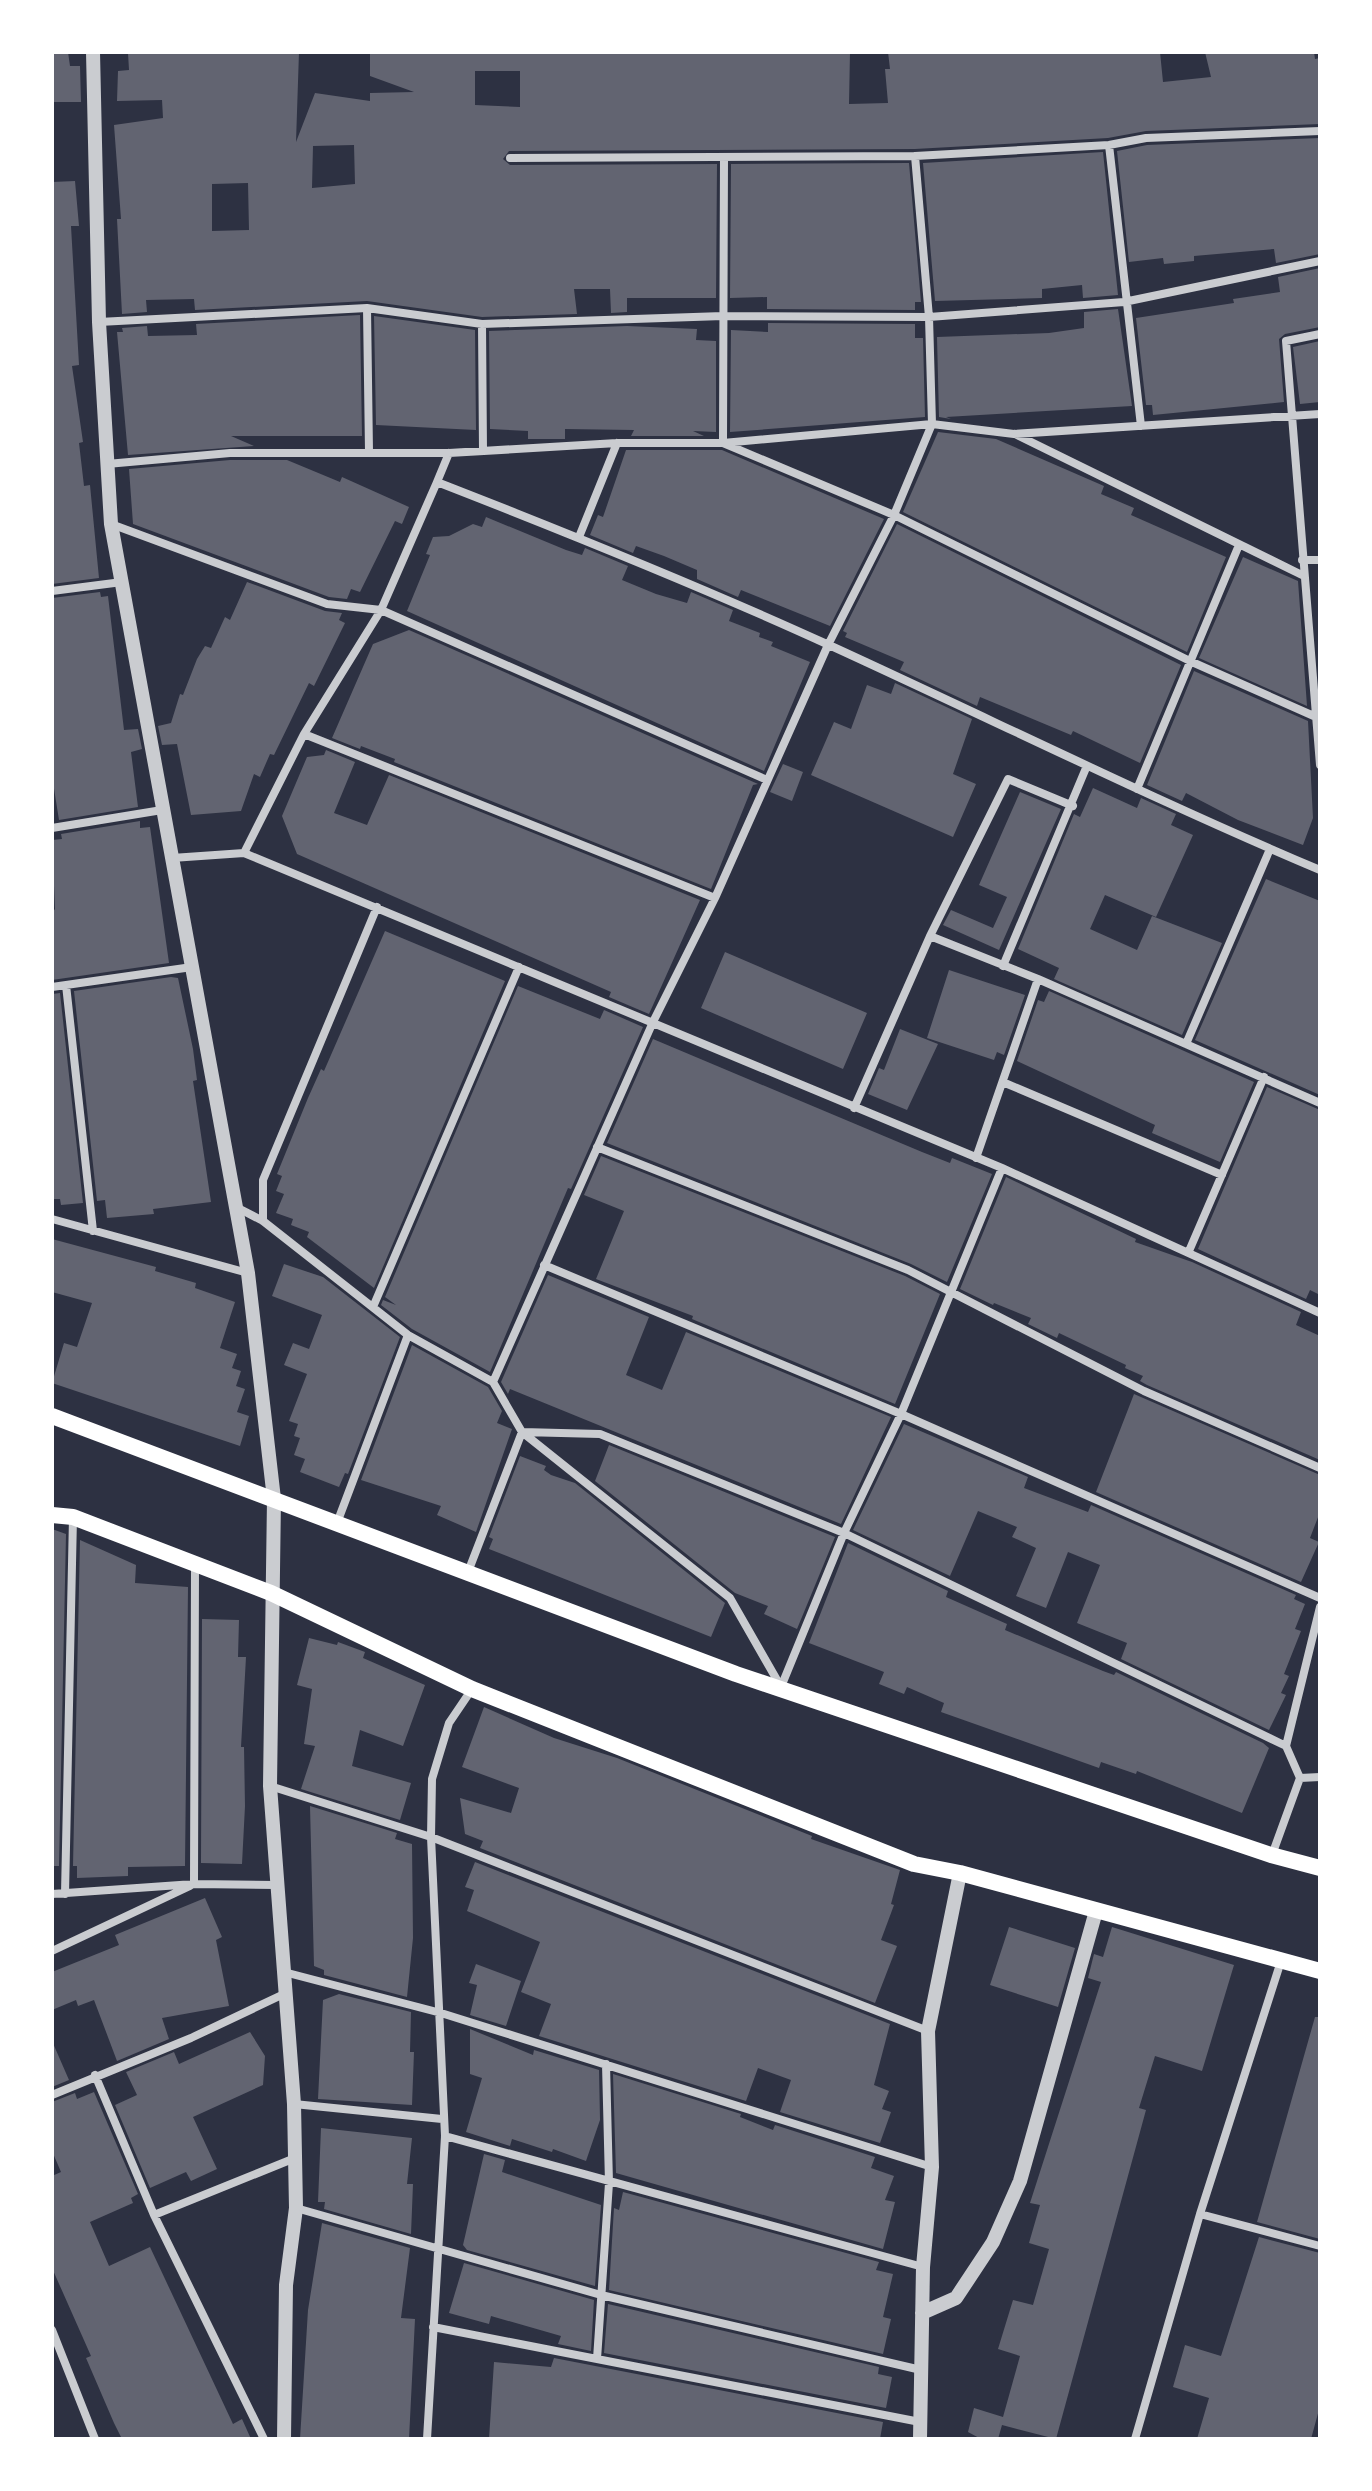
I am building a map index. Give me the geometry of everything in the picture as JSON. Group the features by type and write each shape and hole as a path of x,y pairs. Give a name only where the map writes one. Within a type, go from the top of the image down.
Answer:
{"main road":[{"path":"52,1416 736,1674 1271,1855 1320,1868"},
{"path":"52,1515 73,1517 271,1593 472,1689 914,1864 960,1873 1320,1971"}],"street":[{"path":"93,52 99,322 111,524 248,1273 274,1499 270,1786 294,2104 296,2208 286,2285 284,2439"},
{"path":"510,158 915,156 1109,145 1146,138 1320,131"},
{"path":"1109,145 1124,302 1141,426"},
{"path":"493,1382 653,1022 715,898 828,645 894,515 932,424 929,317 915,156"},
{"path":"723,443 724,157"},
{"path":"99,322 367,308 482,324 723,316 929,317 1124,302 1320,261"},
{"path":"367,308 369,452"},
{"path":"482,324 483,451"},
{"path":"1320,334 1286,341 1320,765"},
{"path":"106,464 230,453 449,453 617,443 723,443 932,424 1014,434 1320,414"},
{"path":"1014,434 1304,576"},
{"path":"579,537 617,443"},
{"path":"723,443 894,515 1192,662 1316,717"},
{"path":"244,853 304,734 381,610 449,453"},
{"path":"437,482 579,537 828,645 1086,768 1320,870"},
{"path":"111,524 327,604 381,610 767,780"},
{"path":"1137,789 1239,545"},
{"path":"1302,560 1320,560"},
{"path":"52,591 122,582"},
{"path":"304,734 715,898"},
{"path":"1003,966 1073,806 1086,768"},
{"path":"854,1108 930,936 1008,779 1073,806"},
{"path":"52,828 162,810"},
{"path":"1186,1044 1270,849"},
{"path":"172,858 244,853 1002,1168 1320,1313"},
{"path":"263,1221 263,1180 377,907"},
{"path":"930,936 1038,979 1320,1103"},
{"path":"52,987 192,967"},
{"path":"373,1307 519,967"},
{"path":"976,1158 1005,1083 1038,979"},
{"path":"66,985 93,1231"},
{"path":"1189,1251 1264,1077"},
{"path":"1005,1083 1222,1175"},
{"path":"597,1147 908,1270 1144,1391 1320,1468"},
{"path":"781,1687 844,1533 901,1414 1002,1168"},
{"path":"236,1207 263,1221 408,1335 493,1382 522,1432 730,1598 781,1687"},
{"path":"52,1219 248,1273"},
{"path":"544,1265 901,1414 1320,1598"},
{"path":"337,1523 408,1335"},
{"path":"522,1432 600,1434 844,1533 1286,1746"},
{"path":"468,1572 522,1432"},
{"path":"65,1894 73,1517"},
{"path":"194,1884 195,1566"},
{"path":"1271,1855 1300,1778 1286,1746 1320,1607"},
{"path":"427,2439 445,2136 431,1837 432,1779 449,1723 472,1689"},
{"path":"1300,1778 1320,1777"},
{"path":"270,1786 431,1837 928,2031"},
{"path":"920,2439 923,2267 932,2167 928,2031 960,1873"},
{"path":"52,1951 194,1884"},
{"path":"52,1894 194,1884 277,1885"},
{"path":"922,2313 956,2298 993,2242 1015,2193 1096,1911"},
{"path":"1135,2439 1200,2214 1281,1961"},
{"path":"284,1972 441,2013 932,2167"},
{"path":"52,2095 191,2038 287,1993"},
{"path":"597,2359 609,2183 606,2064"},
{"path":"95,2075 154,2215 264,2439"},
{"path":"294,2104 442,2119"},
{"path":"445,2136 923,2267"},
{"path":"154,2215 295,2158"},
{"path":"296,2208 601,2295 921,2370"},
{"path":"1200,2214 1320,2246"},
{"path":"433,2327 920,2422"},
{"path":"52,2330 95,2439"}],"building":[{"path":"53,52 68,52 70,66 80,66 81,102 52,102"},
{"path":"299,52 296,142 315,93 370,101 370,93 414,92 370,76 370,52 850,52 849,104 888,103 885,69 890,69 888,52 1160,52 1163,82 1211,77 1205,52 1314,52 1315,59 1320,58 1320,124 1146,131 1108,138 915,149 509,151 503,159 510,165 717,164 716,298 627,298 627,312 611,313 610,289 574,289 577,314 482,317 367,301 195,310 194,299 146,300 147,312 122,314 117,219 121,219 114,125 163,118 162,100 117,101 118,71 129,70 128,53","holes":["475,71 520,71 520,107 475,105","354,145 355,184 312,188 313,146","248,183 249,230 212,231 212,184"]},
{"path":"1320,138 1320,254 1276,263 1274,249 1194,256 1194,261 1164,264 1163,258 1129,262 1117,151 1147,145"},
{"path":"1103,152 1118,295 1083,298 1082,285 1042,289 1042,298 935,301 923,163"},
{"path":"909,163 921,302 915,302 915,310 767,309 767,297 730,298 731,164"},
{"path":"75,181 79,226 71,226 79,365 72,366 83,442 79,443 84,486 90,485 99,578 52,584 52,182"},
{"path":"1320,268 1320,327 1285,334 1279,339 1284,402 1153,415 1152,405 1146,405 1136,318 1234,303 1233,299 1280,292 1278,277"},
{"path":"1118,309 1132,406 946,417 951,419 939,417 937,337 1049,333 1084,328 1084,312"},
{"path":"360,315 362,436 231,436 254,446 128,455 117,332 123,332 122,328 147,326 148,336 197,335 196,324"},
{"path":"374,316 475,330 476,430 376,425"},
{"path":"768,323 915,324 915,338 923,338 925,417 730,432 731,330 768,332"},
{"path":"627,326 697,329 696,340 716,341 716,432 693,431 704,436 631,436 634,430 565,429 565,439 528,439 528,431 490,429 489,331"},
{"path":"1320,341 1320,402 1300,404 1293,347"},
{"path":"938,432 996,439 1104,486 1101,494 1134,508 1131,515 1226,557 1187,652 903,512"},
{"path":"626,450 722,450 884,519 830,626 741,590 738,597 697,579 697,570 664,556 636,546 633,553 590,535 598,515 603,517"},
{"path":"230,460 287,460 340,482 342,477 409,507 402,524 395,521 360,592 351,589 347,599 329,597 133,524 129,469"},
{"path":"486,517 566,550 582,555 585,548 628,566 622,580 656,594 687,603 691,592 733,610 729,621 760,633 759,637 773,642 771,646 810,662 764,771 407,611 430,555 426,554 433,537 449,536 473,524 482,527"},
{"path":"897,524 1181,665 1140,763 1073,731 1071,735 980,697 977,706 900,670 904,662 845,637 847,633 843,631"},
{"path":"1243,557 1298,581 1307,706 1199,658"},
{"path":"247,582 325,611 342,613 339,620 345,623 314,686 309,683 274,755 270,754 260,777 254,774 241,811 191,815 177,744 162,745 158,726 171,723 180,694 183,695 197,659 205,646 211,648 225,617 230,620"},
{"path":"100,592 101,597 108,596 124,730 138,729 142,749 131,752 138,807 59,820 52,776 52,598"},
{"path":"409,630 758,784 753,785 711,889 394,762 395,759 332,738 373,644"},
{"path":"1194,671 1308,721 1313,818 1303,845 1238,820 1186,793 1182,801 1147,785"},
{"path":"895,683 972,719 953,774 976,784 953,837 811,775 834,722 851,729 867,685 891,694"},
{"path":"326,750 355,762 334,813 367,825 389,775 700,900 649,1014 609,997 611,992 297,854 282,816 307,757 324,755"},
{"path":"783,764 803,772 792,801 770,792"},
{"path":"1093,788 1137,808 1141,798 1176,814 1171,825 1193,835 1156,917 1105,895 1090,929 1137,950 1152,916 1222,943 1182,1035 1054,979 1059,968 1018,949 1074,814 1080,817"},
{"path":"1020,792 1061,809 999,950 943,925 951,910 993,928 1007,897 979,885"},
{"path":"140,821 140,828 150,827 169,963 52,980 52,913 55,909 52,840 62,839 61,834"},
{"path":"1266,879 1320,901 1320,1095 1195,1040"},
{"path":"385,931 505,981 374,1288 307,1237 309,1232 291,1225 293,1219 276,1213 284,1194 276,1191 282,1176 277,1174 308,1098 321,1069 324,1071"},
{"path":"725,952 867,1013 843,1069 701,1008"},
{"path":"949,970 1025,995 1004,1055 997,1052 994,1060 927,1038"},
{"path":"178,978 193,1049 197,1080 193,1081 211,1202 153,1209 154,1214 107,1218 105,1200 97,1201 74,991"},
{"path":"518,986 600,1019 604,1010 643,1027 571,1189 568,1188 490,1372 412,1329 381,1305 383,1300 396,1305 385,1297"},
{"path":"1049,991 1254,1082 1220,1162 1152,1133 1155,1125 1017,1061 1038,1000 1044,1002"},
{"path":"60,993 83,1203 61,1205 60,1199 52,1199 52,994"},
{"path":"900,1029 938,1044 907,1110 868,1094 879,1068 884,1070"},
{"path":"653,1039 922,1152 950,1163 952,1158 992,1174 947,1282 911,1264 607,1143"},
{"path":"1267,1087 1320,1110 1320,1295 1310,1290 1306,1299 1198,1249"},
{"path":"601,1156 905,1276 940,1294 895,1404 692,1319 693,1316 596,1279 624,1211 584,1195"},
{"path":"1006,1177 1136,1239 1135,1242 1192,1262 1301,1312 1296,1325 1320,1336 1320,1460 1147,1385 1140,1381 1143,1376 1125,1368 1126,1365 1059,1333 1057,1338 1028,1324 1031,1318 960,1289"},
{"path":"52,1239 156,1267 155,1271 196,1283 195,1288 235,1302 220,1348 237,1354 232,1368 241,1371 236,1386 245,1389 237,1412 249,1416 240,1446 52,1383 64,1343 77,1347 92,1303 52,1292"},
{"path":"284,1264 323,1277 400,1337 348,1474 345,1473 339,1487 300,1472 305,1459 294,1455 300,1438 294,1436 298,1424 289,1421 307,1374 284,1365 293,1343 309,1349 322,1315 272,1296"},
{"path":"548,1275 649,1317 626,1375 662,1390 686,1332 891,1417 841,1524 510,1389 508,1394 501,1382"},
{"path":"412,1345 488,1387 502,1411 497,1423 512,1429 476,1532 437,1515 441,1506 361,1480"},
{"path":"1134,1394 1320,1475 1320,1512 1310,1538 1319,1542 1301,1582 1096,1492"},
{"path":"904,1424 1028,1477 1024,1488 1088,1512 1091,1505 1296,1595 1294,1599 1305,1604 1295,1629 1301,1631 1284,1674 1289,1676 1281,1693 1286,1695 1269,1730 1121,1659 1127,1643 1077,1623 1100,1565 1068,1552 1046,1608 1016,1596 1036,1548 1012,1537 1017,1527 978,1511 950,1576 853,1530"},
{"path":"609,1445 835,1537 797,1629 764,1614 768,1606 735,1593 595,1481"},
{"path":"520,1456 546,1466 544,1470 551,1475 575,1483 725,1603 711,1637 489,1549 493,1539 489,1537"},
{"path":"52,1529 66,1534 59,1866 52,1866"},
{"path":"80,1540 136,1565 135,1583 188,1587 185,1866 128,1867 128,1876 77,1878 77,1866 73,1866"},
{"path":"848,1543 948,1591 946,1597 1007,1624 1005,1630 1103,1671 1114,1675 1116,1672 1263,1743 1269,1748 1242,1813 1137,1771 1136,1774 1101,1762 1099,1768 941,1712 944,1703 907,1687 904,1694 879,1684 884,1672 809,1643"},
{"path":"202,1619 239,1620 238,1657 246,1657 241,1747 244,1747 245,1806 242,1864 201,1863"},
{"path":"309,1638 337,1645 338,1642 365,1652 363,1658 425,1685 403,1746 360,1730 352,1766 411,1783 400,1820 301,1789 315,1746 304,1744 312,1689 297,1685"},
{"path":"484,1707 554,1738 617,1758 812,1836 811,1839 900,1870 891,1904 894,1905 881,1940 897,1946 875,2003 480,1848 483,1841 465,1834 460,1798 511,1813 519,1788 462,1767"},
{"path":"310,1806 397,1833 395,1839 412,1844 413,1938 407,1997 324,1975 324,1970 314,1966"},
{"path":"475,1862 890,2024 874,2085 889,2091 882,2109 891,2112 880,2143 780,2112 791,2080 758,2068 746,2101 539,2036 551,2004 521,1992 540,1942 467,1911 474,1890 465,1887"},
{"path":"205,1898 222,1937 216,1940 229,2006 162,2018 169,2039 117,2061 94,2000 78,2006 76,2000 52,2010 52,1972 119,1945 115,1935"},
{"path":"1009,1927 1075,1948 1058,2007 990,1985"},
{"path":"1112,1927 1234,1965 1202,2071 1155,2056 1139,2108 1146,2110 1056,2439 1002,2425 998,2439 981,2439 968,2432 974,2408 1003,2417 1020,2356 998,2349 1013,2300 1033,2305 1049,2249 1029,2243 1040,2205 1030,2203 1101,1982 1088,1978 1094,1954 1103,1957"},
{"path":"476,1964 521,1981 506,2026 470,2015 477,1985 469,1983"},
{"path":"339,1994 411,2012 410,2052 414,2052 412,2105 318,2099 323,2000"},
{"path":"1315,2017 1320,2017 1320,2239 1257,2222"},
{"path":"470,2029 533,2055 534,2050 599,2070 600,2120 586,2161 512,2139 510,2146 466,2132 482,2078 470,2074"},
{"path":"250,2032 265,2056 263,2085 193,2117 217,2169 191,2181 186,2172 150,2188 115,2105 137,2095 126,2072 174,2052 179,2064"},
{"path":"52,2041 69,2080 52,2087"},
{"path":"613,2074 741,2114 740,2117 773,2130 775,2125 875,2157 871,2168 894,2176 885,2200 895,2202 883,2249 616,2173"},
{"path":"94,2092 138,2194 131,2198 133,2203 90,2222 109,2266 150,2247 233,2424 242,2419 251,2439 122,2439 114,2423 86,2358 91,2356 52,2268 52,2176 61,2172 52,2151 52,2102 75,2093 77,2099"},
{"path":"321,2128 412,2138 407,2184 413,2184 411,2234 324,2209 325,2202 318,2202"},
{"path":"484,2154 505,2160 502,2172 601,2205 595,2286 467,2250 463,2245"},
{"path":"623,2192 879,2262 876,2270 893,2274 883,2317 891,2319 883,2354 609,2290 614,2208 619,2210"},
{"path":"322,2223 410,2248 401,2318 415,2319 409,2439 300,2439 308,2310"},
{"path":"1259,2237 1320,2253 1320,2406 1311,2439 1197,2439 1209,2398 1173,2387 1185,2345 1221,2356"},
{"path":"464,2263 594,2300 591,2351 558,2344 561,2336 491,2316 489,2324 449,2313"},
{"path":"608,2304 879,2367 878,2374 892,2377 886,2408 604,2353"},
{"path":"554,2358 883,2422 880,2439 489,2439 494,2362 551,2367"}]}
